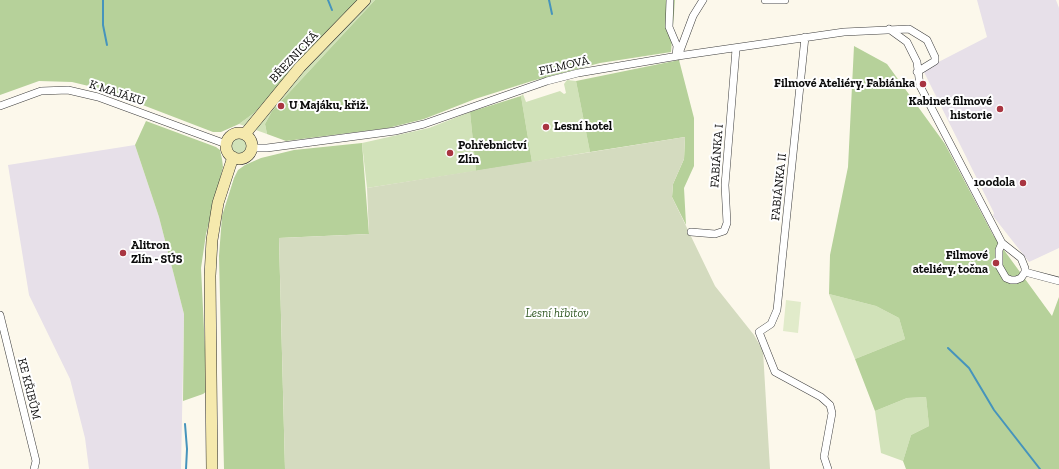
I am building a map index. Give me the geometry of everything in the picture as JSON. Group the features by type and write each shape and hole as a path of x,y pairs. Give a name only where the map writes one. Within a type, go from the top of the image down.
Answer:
{"main road":[{"name":"BŘEZNICKÁ","path":"226,144 233,134 245,134 300,67 365,0"},
{"path":"226,144 228,153 233,157 245,157 251,148 250,139 245,134"},
{"path":"212,469 210,276 212,240 218,203 233,157"}],"street":[{"path":"670,0 669,27 677,46 677,56"},
{"path":"677,56 693,16 703,0"},
{"path":"764,0 785,0"},
{"path":"888,29 907,42 917,62 917,72 920,86 1002,243 1021,258 1025,272"},
{"name":"FILMOVÁ","path":"251,148 267,148 396,131 424,124 547,81 596,70 677,56 736,49 805,37 888,29 909,29 927,40 935,58 935,61 917,72"},
{"name":"FABIÁNKA II","path":"805,37 777,310 771,324 759,332 775,372 821,397 830,405 832,416 824,456 828,469"},
{"name":"FABIÁNKA I","path":"691,232 715,234 724,231 727,223 725,185 736,49"},
{"name":"K MAJÁKU","path":"0,106 41,91 68,90 98,97 226,144"},
{"path":"1002,243 998,258 1003,274 1011,280 1016,280 1025,272"},
{"path":"1025,272 1059,281"},
{"name":"KE KŘIBŮM","path":"0,315 36,461 34,469"}],"shaded area":[{"path":"977,0 1056,0 1059,8 1059,248 1029,262 993,216 994,213 923,70 987,37"},
{"path":"135,145 159,217 184,314 181,469 89,469 85,438 70,379 29,295 8,165"}],"green space":[{"path":"0,0 359,0 254,113 239,124 221,132 213,132 101,89 72,82 39,81 0,95"},
{"path":"359,0 375,0 272,111 265,124 267,134 239,124 254,113"},
{"path":"375,0 675,0 671,52 600,63 532,81 475,99 424,119 388,128 286,141 267,134 265,124 272,111"},
{"path":"854,46 887,64 945,144 993,235 1052,316 1059,297 1059,469 906,469 903,461 911,435 929,426 926,397 907,398 875,411 855,359 905,339 899,318 876,306 829,294 830,255 848,167"},
{"path":"679,60 694,118 694,166 684,188 686,225 672,197 673,184 684,159 685,137 590,152 576,81"},
{"path":"567,80 576,81 590,152 532,162 521,96 523,94 526,102 560,91 564,94 566,93 564,84"},
{"path":"521,96 532,162 476,171 470,112"},
{"path":"470,112 476,171 367,188 362,143 429,128"},
{"path":"146,121 216,147 220,150 222,159 223,167 206,234 201,268 207,391 203,394 183,401 184,314 159,217 135,145"},
{"path":"238,137 244,140 247,146 244,152 238,155 232,152 229,146 232,140"},
{"name":"Lesní hřbitov","path":"685,137 684,159 673,184 672,197 715,286 754,335 763,351 770,469 285,469 279,238 369,234 367,188"},
{"path":"362,143 369,234 279,238 285,469 224,469 219,256 222,216 234,178 238,170 261,158 294,150"},
{"path":"829,294 876,306 899,318 905,339 855,359"},
{"path":"786,300 801,302 798,333 783,331"},
{"path":"926,397 929,426 911,435 903,461 881,453 875,411 907,398"}],"waterway":[{"path":"103,0 103,25 107,45"},
{"path":"328,0 332,10"},
{"path":"549,0 552,14"},
{"path":"948,348 969,368 994,410 1040,469"},
{"path":"185,424 187,449 186,469"}],"place":[{"name":"Filmové Ateliéry, Fabiánka","path":"923,84"},
{"name":"U Majáku, křiž.","path":"281,106"},
{"name":"Kabinet filmové historie","path":"1000,109"},
{"name":"Lesní hotel","path":"546,127"},
{"name":"Pohřebnictví Zlín","path":"450,153"},
{"name":"100dola","path":"1023,183"},
{"name":"Alitron Zlín - SÚS","path":"123,253"},
{"name":"Filmové ateliéry, točna","path":"996,263"}]}
